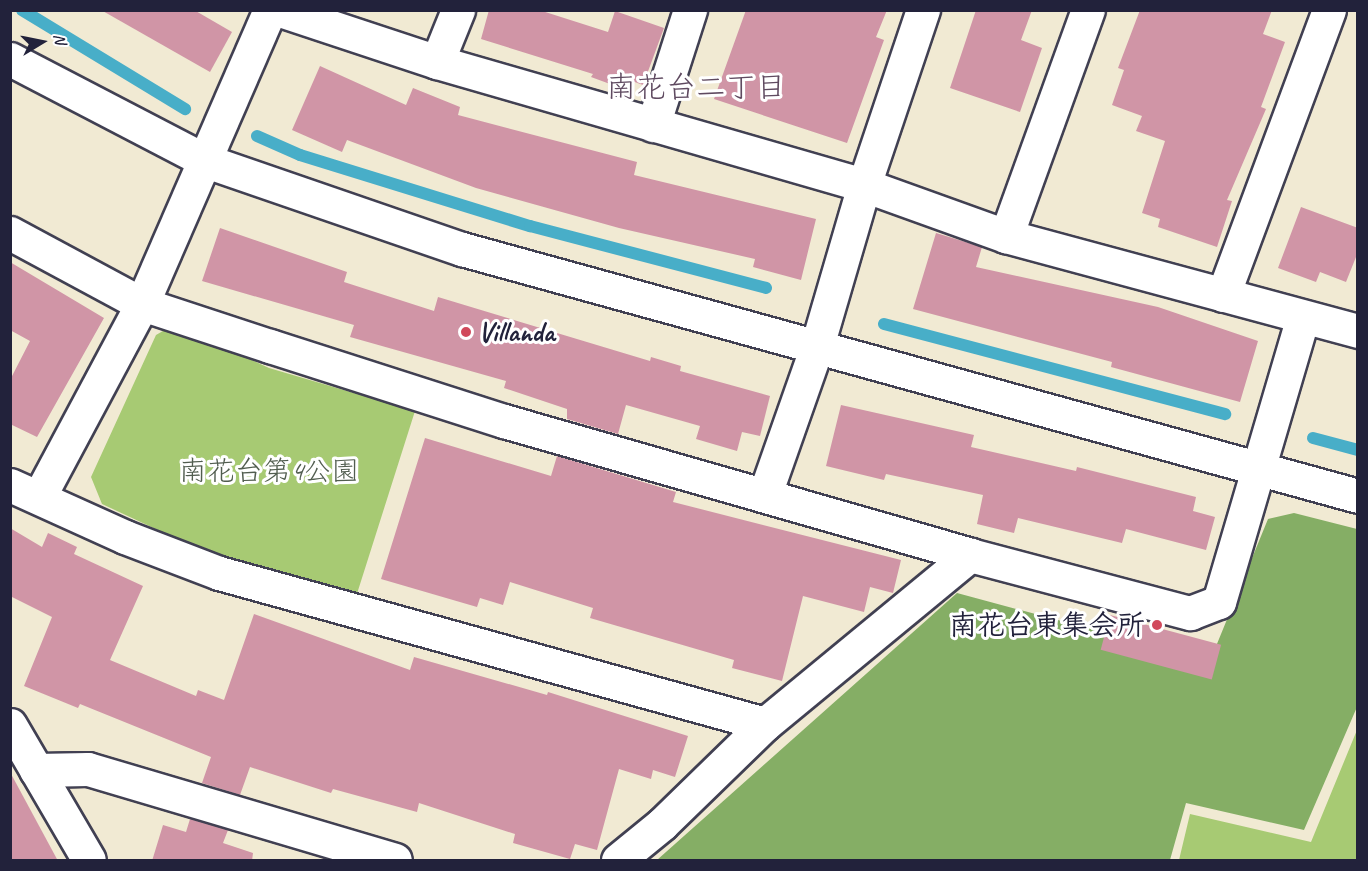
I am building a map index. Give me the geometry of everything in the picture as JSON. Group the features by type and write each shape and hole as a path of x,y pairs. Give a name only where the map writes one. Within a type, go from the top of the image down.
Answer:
{"street":[{"path":"270,10 142,304 25,491 124,537 219,573 765,724"},
{"path":"280,10 437,62 864,185 1006,236 1358,331"},
{"path":"437,62 458,10"},
{"path":"653,125 690,10"},
{"path":"765,495 817,346 864,185 923,10"},
{"path":"1006,236 1088,10"},
{"path":"1223,295 1329,10"},
{"path":"10,59 40,78 206,161 462,249 1256,470 1358,496"},
{"path":"10,233 142,304 504,421 970,555 1190,613 1219,602 1256,470 1303,317"},
{"path":"618,861 662,824 765,724 970,555"},
{"path":"10,725 89,861"},
{"path":"36,770 88,769 395,861"}],"green space":[{"name":"南花台第4公園","path":"175,324 269,368 415,411 355,600 220,559 102,504 91,477 156,335"},
{"path":"1294,513 1357,529 1357,707 1304,830 1186,803 1170,860 657,860 957,593 1210,661 1268,519"},
{"path":"1357,730 1357,860 1179,860 1190,814 1311,842"}],"building":[{"path":"101,10 194,10 232,32 210,72"},
{"path":"489,10 539,10 608,32 615,11 664,28 643,85 632,81 629,91 591,77 593,74 481,39"},
{"path":"746,10 887,10 876,37 884,40 847,143 714,99"},
{"path":"976,10 1032,10 1021,40 1042,48 1020,112 950,88"},
{"path":"1140,10 1272,10 1263,34 1285,42 1261,107 1266,109 1227,200 1232,201 1217,247 1158,227 1160,219 1142,213 1165,141 1136,131 1142,116 1112,105 1124,70 1118,68"},
{"path":"320,66 406,105 413,88 460,107 458,115 637,162 634,175 816,219 801,280 753,267 755,259 619,228 476,188 347,140 342,152 292,130"},
{"path":"1301,207 1358,228 1358,252 1346,282 1320,272 1316,282 1278,268"},
{"path":"220,228 347,272 344,282 434,311 438,297 650,361 651,357 681,366 680,371 770,396 760,436 742,432 737,451 696,439 700,426 626,405 618,434 567,419 567,409 504,388 506,381 350,337 354,325 202,281"},
{"path":"936,233 982,247 976,267 1158,307 1258,341 1240,402 1111,367 1112,362 913,309"},
{"path":"10,262 104,318 37,437 10,424 10,380 30,341 10,330"},
{"path":"841,405 974,435 971,447 1076,471 1077,467 1196,497 1193,511 1215,517 1206,550 1126,529 1122,543 1018,518 1014,533 977,524 983,495 886,474 884,480 826,466"},
{"path":"425,438 551,476 557,456 676,492 673,502 901,560 893,593 870,587 864,612 803,596 782,681 732,668 734,660 590,618 593,608 510,582 503,605 480,598 477,607 381,579"},
{"path":"10,528 42,547 48,533 77,547 74,554 143,586 110,660 196,696 198,690 224,700 254,614 410,670 414,657 547,695 548,692 688,736 675,777 653,770 651,779 619,769 597,850 575,844 570,859 513,843 515,834 419,803 417,812 333,789 331,793 250,767 240,795 202,783 211,757 80,704 78,708 24,686 52,617 10,596"},
{"path":"1110,615 1221,645 1212,680 1101,650"},
{"path":"10,772 58,861 10,861"},
{"path":"190,819 228,830 223,843 253,853 252,861 152,861 163,825 186,832"}],"waterway":[{"path":"22,10 185,109"},
{"path":"257,136 300,155 530,226 766,288"},
{"path":"884,324 1225,414"},
{"path":"1313,438 1358,450"}],"place":[{"name":"Villanda","path":"466,332"},
{"name":"南花台東集会所","path":"1157,625"}],"district":[{"name":"南花台二丁目","path":"696,87"}]}
